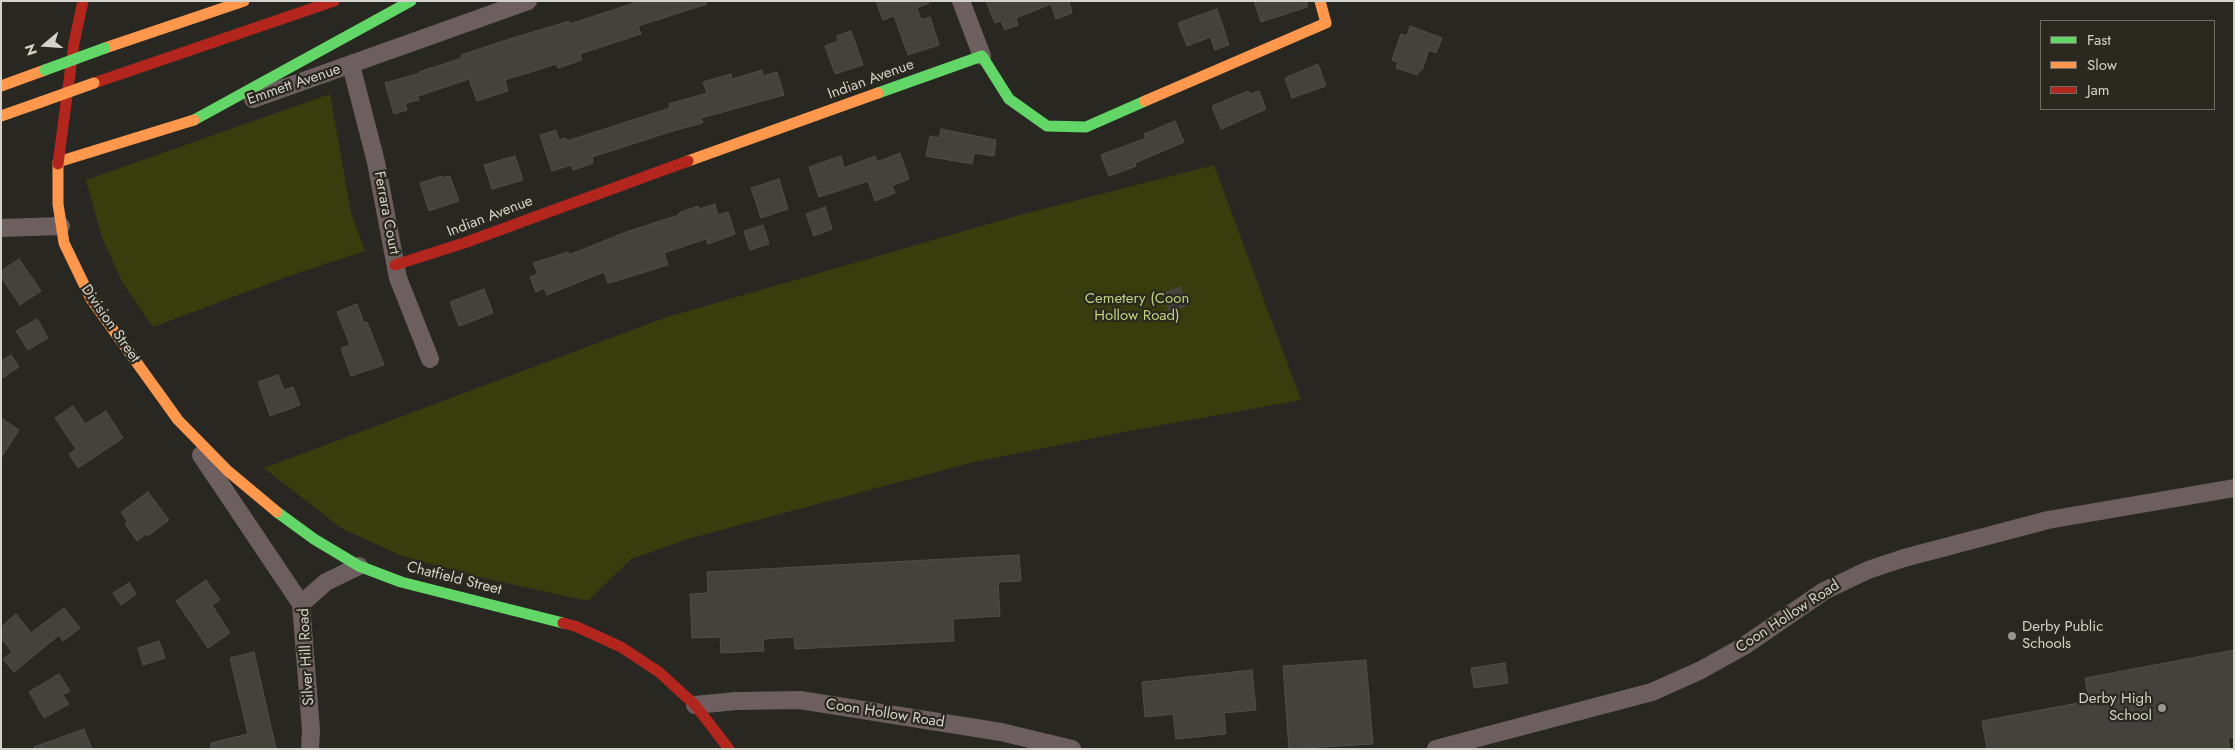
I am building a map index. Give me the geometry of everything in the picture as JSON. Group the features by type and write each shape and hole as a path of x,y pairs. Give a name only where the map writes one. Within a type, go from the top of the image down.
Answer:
{"main road":[{"name":"Division Street","path":"83,1 74,43 58,162 58,204 64,243 91,299 178,420"},
{"path":"1,86 105,48 244,1"},
{"path":"1,116 334,1"},
{"path":"194,120 411,1"},
{"path":"982,56 1009,99 1048,126 1086,127 1326,23 1320,1"},
{"name":"Indian Avenue","path":"396,265 464,243 512,224 982,56"},
{"name":"Emmett Avenue","path":"58,162 194,120"},
{"name":"Chatfield Street","path":"178,420 228,470 273,509 314,539 359,566 401,582 575,626 621,647 659,672 695,705 729,749"}],"street":[{"name":"Emmett Avenue","path":"194,120 528,1"},
{"path":"962,1 982,56"},
{"name":"Ferrara Court","path":"351,65 376,162 396,265 405,297 430,359"},
{"path":"1,228 61,226"},
{"name":"Division Street","path":"178,420 301,604"},
{"name":"Coon Hollow Road","path":"1436,749 1652,692 1701,670 1744,646 1824,591 1868,570 1904,558 2048,520 2234,488"},
{"name":"Silver Hill Road","path":"310,749 301,604 326,582 359,566"},
{"name":"Coon Hollow Road","path":"695,705 736,701 800,700 1001,732 1072,749"}],"green space":[{"path":"330,94 351,213 365,251 286,277 153,327 122,282 102,237 86,180"},
{"name":"Cemetery (Coon Hollow Road)","path":"1214,165 1301,400 1129,431 974,462 691,538 631,559 588,601 483,578 402,556 341,528 264,468 664,318 1016,216"}],"building":[{"path":"640,1 706,1 707,4 638,26 641,34 580,54 582,60 558,68 556,64 505,80 508,91 477,101 469,79 418,96 419,100 405,103 407,110 394,114 385,83 420,73 462,58 461,55 500,42 569,21 570,24"},
{"path":"876,1 929,1 929,3 917,8 921,20 930,17 939,45 908,55 894,16 883,20"},
{"path":"986,1 1069,1 1072,13 1056,19 1051,4 1016,18 1018,25 1005,30 1001,21 995,23"},
{"path":"1254,1 1307,1 1307,7 1261,22"},
{"path":"1217,9 1229,45 1215,50 1210,37 1187,46 1178,23"},
{"path":"1410,26 1442,38 1436,53 1429,50 1422,70 1417,75 1396,68 1398,62 1392,60 1401,34 1407,36"},
{"path":"851,31 863,65 835,74 825,46 838,41 837,36"},
{"path":"1318,64 1326,86 1292,98 1285,78"},
{"path":"762,70 763,76 777,72 784,95 701,118 703,123 592,157 593,163 573,170 571,165 552,171 540,135 556,130 559,140 566,138 567,141 670,108 669,104 707,93 703,82 731,74 732,79"},
{"path":"1248,91 1250,94 1259,91 1266,109 1221,129 1212,106"},
{"path":"1175,121 1184,142 1135,163 1136,166 1109,176 1101,155 1146,138 1144,134"},
{"path":"941,129 996,140 994,156 974,153 972,164 926,156 930,136 939,138"},
{"path":"900,153 909,179 892,186 895,193 875,201 868,181 819,197 809,167 841,156 844,168 875,156 877,162"},
{"path":"515,156 523,180 492,189 484,165"},
{"path":"442,176 443,178 450,176 459,201 429,211 420,183"},
{"path":"779,179 788,209 761,218 751,188"},
{"path":"715,204 718,215 728,212 735,234 708,244 706,239 664,253 668,265 616,281 608,283 604,272 547,295 544,288 536,292 530,277 538,274 533,263 568,252 569,255 626,232 679,215 679,213 698,206 699,209"},
{"path":"825,207 832,229 814,236 806,214"},
{"path":"763,225 769,244 750,250 744,231"},
{"path":"19,259 41,291 20,305 1,277 1,271"},
{"path":"1180,287 1187,305 1170,312 1163,294"},
{"path":"484,289 493,313 459,326 450,302"},
{"path":"357,304 364,323 367,322 384,365 351,376 341,348 350,345 337,312"},
{"path":"37,319 48,338 28,350 16,331"},
{"path":"11,355 19,367 1,379 1,361"},
{"path":"278,375 284,390 293,387 300,405 270,416 258,382"},
{"path":"73,406 85,424 106,411 123,438 78,468 69,454 76,449 55,418"},
{"path":"1,418 19,430 1,458"},
{"path":"148,492 169,520 148,536 146,534 137,541 125,524 128,522 121,512"},
{"path":"1019,555 1021,581 998,582 1000,616 953,619 954,641 795,649 794,637 763,639 764,651 721,653 720,637 692,638 690,594 708,593 707,572"},
{"path":"206,580 220,600 212,605 230,633 208,648 176,601"},
{"path":"129,583 136,594 121,605 113,593"},
{"path":"64,608 80,628 63,641 59,635 14,672 3,659 12,652 1,638 1,627 16,614 31,633"},
{"path":"159,641 165,658 143,665 138,648"},
{"name":"Derby High School","path":"2234,650 2234,737 2228,738 2230,749 1987,749 1982,721 2089,701 2085,678"},
{"path":"254,652 276,749 211,749 211,743 248,734 230,658"},
{"path":"1366,660 1373,744 1289,749 1283,666"},
{"path":"1505,663 1508,683 1474,688 1471,668"},
{"path":"1252,670 1256,710 1224,713 1226,734 1176,739 1173,714 1145,717 1142,682"},
{"path":"59,674 70,691 63,695 69,704 44,718 29,692"},
{"path":"84,729 92,749 35,749 34,747"}],"traffic: fast":[{"path":"194,120 411,1"},
{"path":"45,70 105,48"},
{"path":"878,93 982,56 1009,99 1047,126 1086,127 1145,101"},
{"path":"277,512 314,539 359,566 401,582 563,623"}],"traffic: slow":[{"path":"105,48 244,1"},
{"path":"1145,101 1326,23 1320,1"},
{"path":"1,86 45,70"},
{"path":"41,102 94,83"},
{"path":"688,161 878,93"},
{"path":"1,116 41,102"},
{"path":"58,162 194,120"},
{"path":"58,164 58,204 64,243 91,299 178,420 228,471 277,512"}],"traffic: jam":[{"path":"58,164 74,43 83,1"},
{"path":"94,83 334,1"},
{"path":"395,265 464,243 688,161"},
{"path":"563,623 575,626 621,647 659,672 695,705 729,749"}],"place":[{"name":"Derby Public Schools","path":"2012,636"},
{"name":"Derby High School","path":"2162,708"}]}
